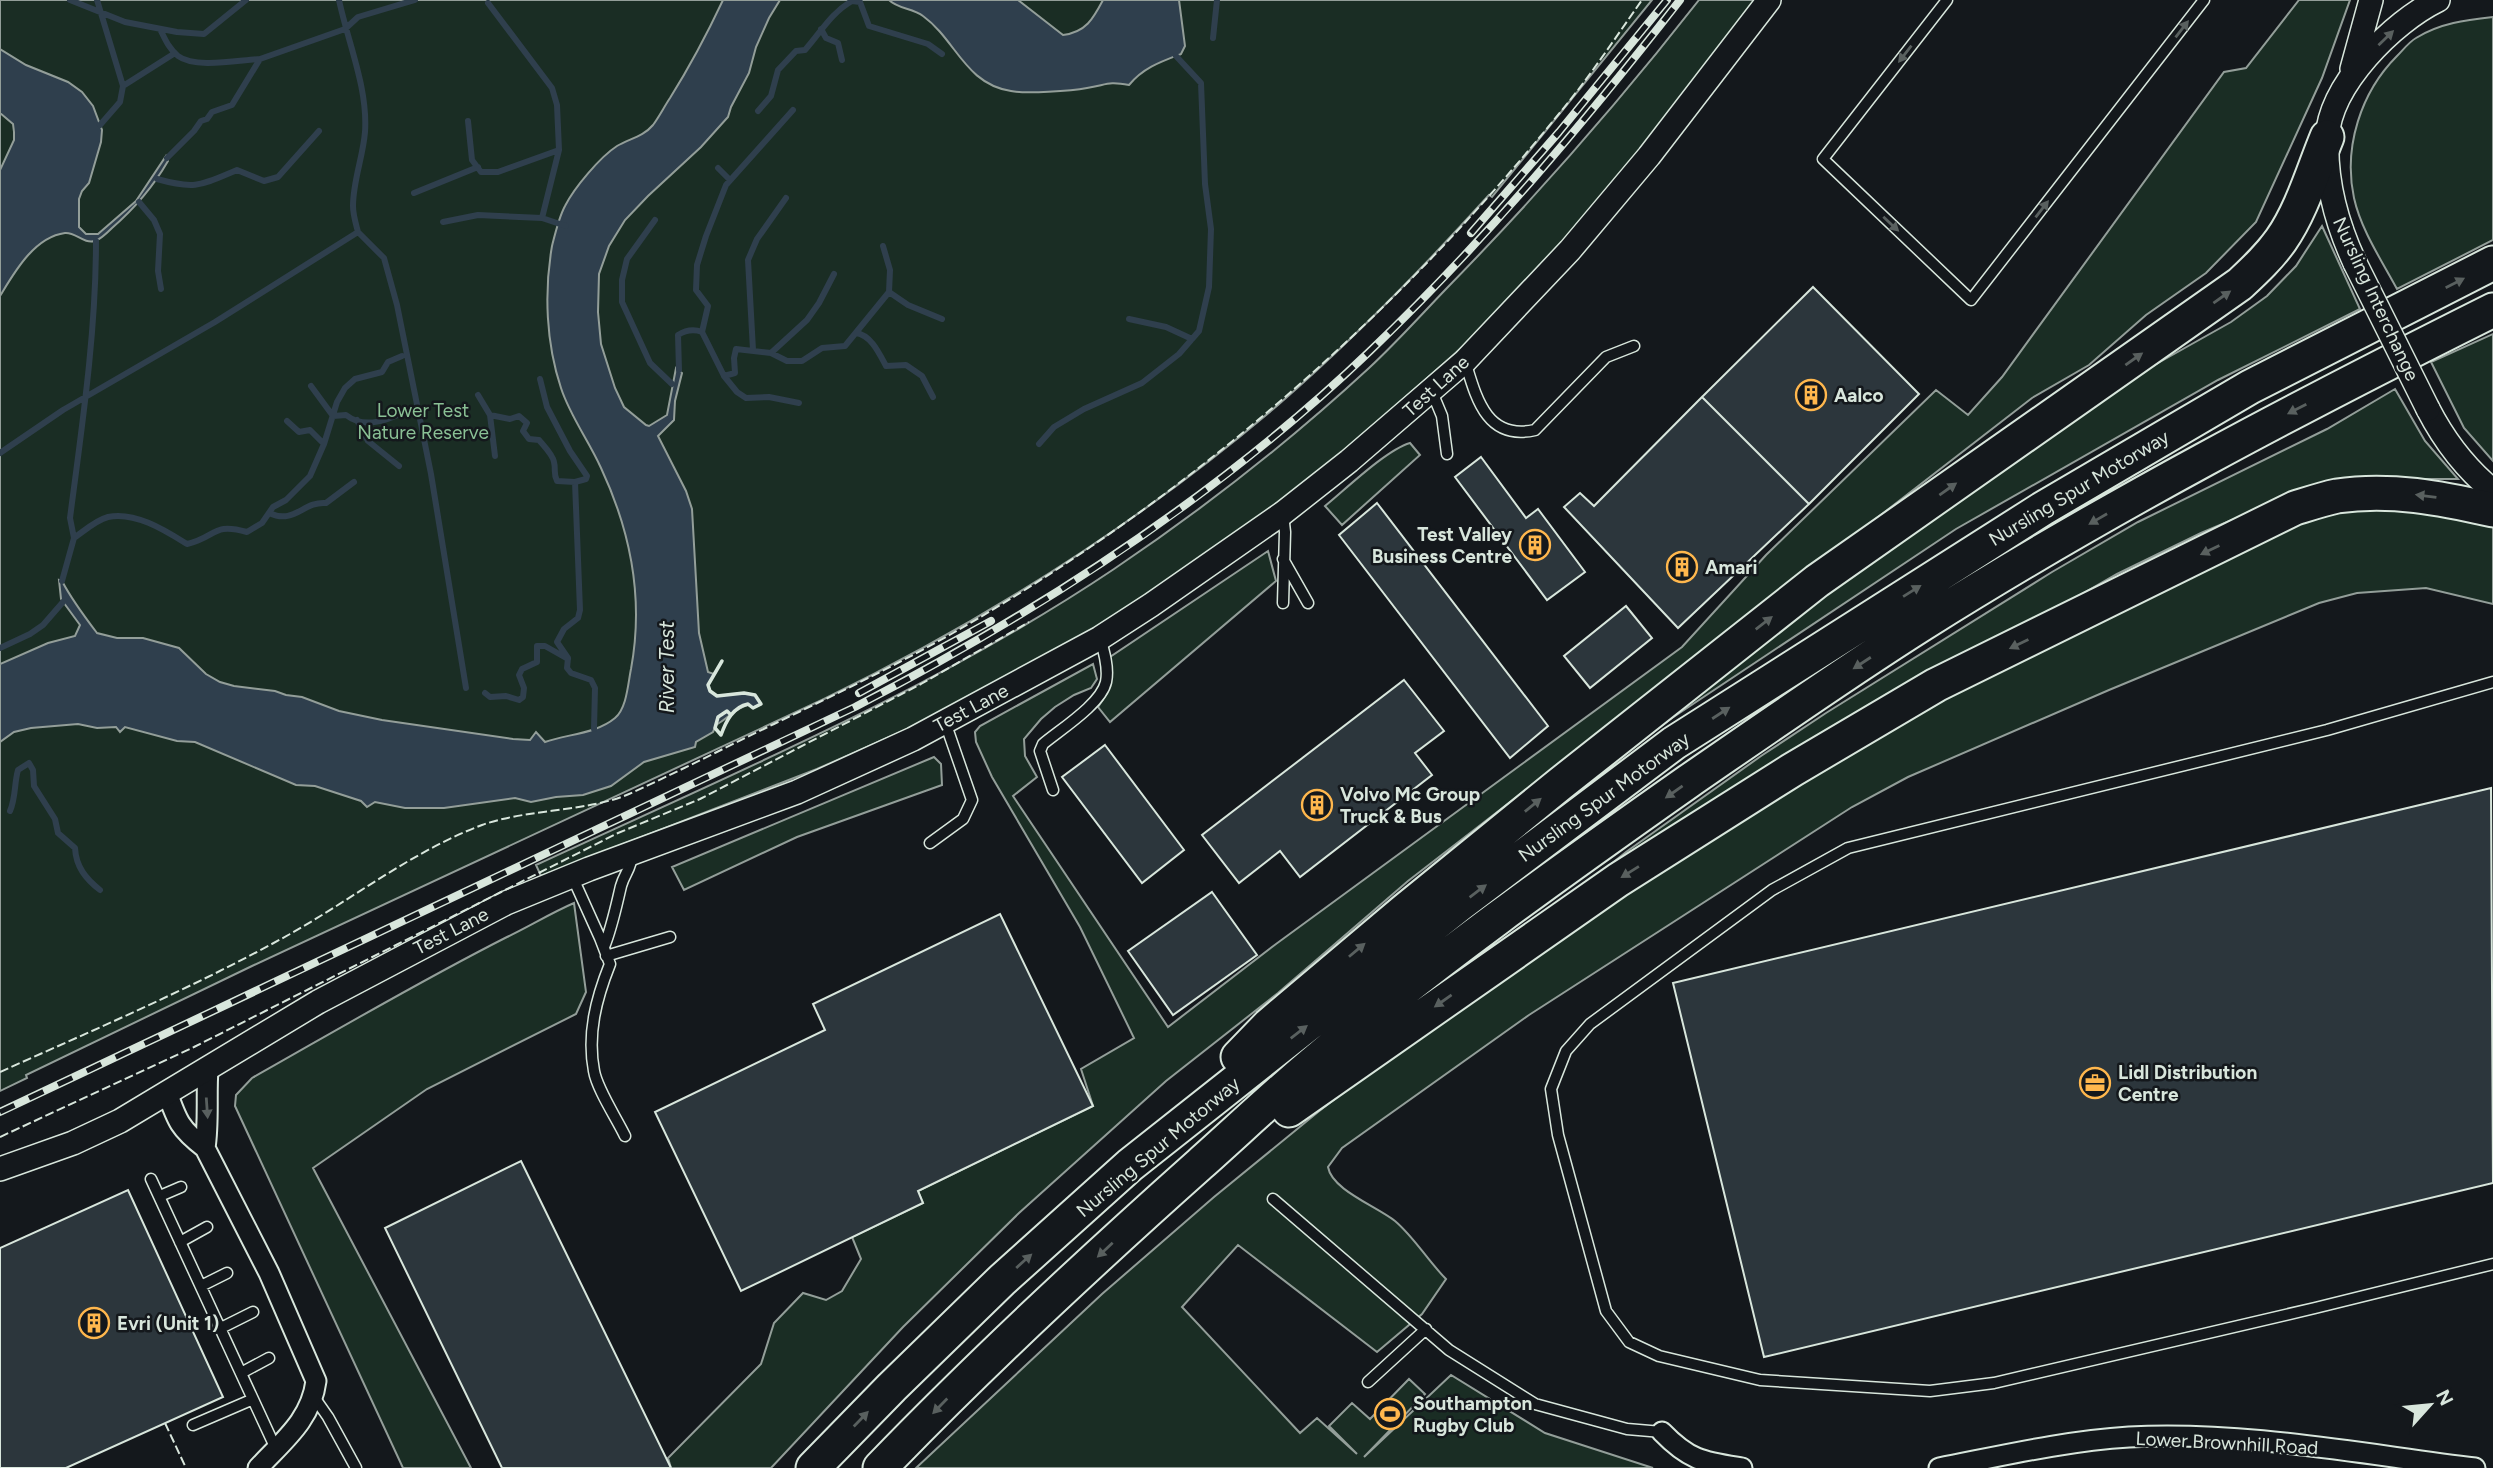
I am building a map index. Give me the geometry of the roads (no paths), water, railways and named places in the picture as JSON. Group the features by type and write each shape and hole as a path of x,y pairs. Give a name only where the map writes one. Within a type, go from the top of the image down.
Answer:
{"highway":[{"path":"1130,1165 1269,1025 1560,784 1817,581 2240,284 2263,262 2287,229 2327,137"},
{"name":"Nursling Spur Motorway","path":"814,1468 892,1387 1002,1280 1130,1165 1460,904 1674,743 2042,509 2250,387 2493,263"},
{"name":"Nursling Spur Motorway","path":"880,1468 967,1378 1155,1204 1312,1064 1455,951 1609,838 1787,713 1923,623 2084,527 2247,435 2493,310"},
{"path":"1155,1204 1618,880 1791,770 1936,685 2295,508 2335,497 2381,493 2428,495 2493,510"}],"street":[{"name":"Test Lane","path":"0,1169 73,1143 120,1121 318,1002 506,903 797,792 913,739 1100,638 1283,513 1465,361 1570,250 1649,156 1769,0"},
{"path":"2348,82 2371,0"},
{"name":"Nursling Interchange","path":"2438,0 2421,8 2397,27 2371,53 2348,82 2334,109 2327,137 2331,190 2336,216 2355,263 2444,439 2461,462 2493,491"},
{"path":"205,1148 208,1126 208,1069"},
{"path":"167,1092 178,1123 205,1148 269,1273 316,1381 314,1397 307,1415 258,1468"},
{"path":"1662,1432 1680,1451 1701,1461 1742,1468"},
{"name":"Lower Brownhill Road","path":"1939,1468 2057,1445 2129,1437 2222,1438 2339,1449 2475,1468"}],"lane":[{"path":"1947,0 1822,159 1972,300 2204,0"},
{"path":"1465,361 1477,401 1488,418 1500,427 1520,434 1535,430 1606,357 1634,346"},
{"path":"1432,391 1442,416 1447,454"},
{"path":"1283,513 1283,603"},
{"path":"1283,559 1308,603"},
{"path":"1053,789 1040,751 1043,744 1101,695 1107,681 1100,638"},
{"path":"2493,682 2327,730 1847,848 1772,890 1590,1024 1566,1051 1551,1089 1558,1135 1606,1311 1629,1342 1659,1356 1760,1380 1930,1391 1994,1383 2493,1264"},
{"path":"930,843 962,819 972,800 945,722"},
{"path":"605,951 622,881 632,868 632,853"},
{"path":"572,876 610,964 600,990 591,1032 594,1073 625,1136"},
{"path":"605,951 670,937"},
{"path":"152,1179 251,1400 276,1449"},
{"path":"160,1196 181,1187"},
{"path":"1273,1199 1449,1350 1535,1404 1627,1429 1662,1432"},
{"path":"180,1242 207,1227"},
{"path":"201,1286 227,1273"},
{"path":"221,1328 253,1312"},
{"path":"1368,1382 1426,1329"},
{"path":"241,1373 269,1358"},
{"path":"314,1397 356,1468"},
{"path":"193,1425 251,1400"}],"water":[{"name":"River Test","path":"723,0 780,0 756,47 749,73 728,117 701,147 625,220 609,246 599,274 598,312 601,344 615,388 624,407 646,425 649,426 667,415 676,368 682,373 675,401 674,420 658,436 686,491 692,509 699,633 708,672 714,674 708,685 710,691 717,696 744,693 755,695 761,704 753,708 748,705 740,708 716,725 713,732 696,742 695,747 644,762 611,786 583,795 531,802 515,798 444,808 405,808 375,802 367,807 361,801 315,786 296,785 195,742 177,741 125,727 120,732 116,727 97,728 78,724 31,728 14,732 0,742 0,664 48,643 75,636 80,625 61,599 59,580 97,633 117,638 143,638 179,648 206,674 234,686 302,697 339,711 382,720 513,739 530,740 536,732 545,742 590,731 619,714 626,695 635,643 632,566 611,492 569,409 556,371 548,317 552,246 565,206 588,173 610,151 645,132 655,122 691,62"},
{"path":"889,0 1018,0 1063,35 1078,31 1088,24 1103,0 1179,0 1185,46 1181,54 1146,70 1129,85 1111,83 1049,92 1011,91 982,80 923,16"},
{"path":"0,49 26,65 68,82 82,92 93,106 102,130 89,183 79,199 79,227 86,234 98,234 136,201 166,156 168,161 143,197 104,235 91,241 65,233 44,241 26,257 0,296 0,170 14,140 14,132 13,124 0,113"}],"waterway":[{"path":"70,0 125,22 204,34 246,0"},
{"path":"97,0 123,86 120,102 100,125"},
{"path":"0,453 63,410 215,322 358,232 353,197 364,141 365,115 360,82 339,0"},
{"path":"167,158 212,112 232,105 260,59 345,29 358,17 415,0"},
{"path":"1213,38 1217,0"},
{"path":"758,111 771,96 778,70 796,51 805,50 832,17 852,1 860,2 869,26 928,44 942,54"},
{"path":"488,3 552,88 557,105 559,150 542,218 566,226"},
{"path":"160,29 172,50 186,60 206,63 260,59"},
{"path":"821,29 826,38 838,43 842,60"},
{"path":"123,86 175,53"},
{"path":"1039,444 1054,427 1084,409 1142,383 1179,354 1199,331 1209,287 1211,229 1205,184 1201,83 1176,56"},
{"path":"702,332 708,306 696,290 697,265 726,185 793,110"},
{"path":"468,121 472,160 481,172 498,172 559,150"},
{"path":"157,179 190,185 237,170 264,181 278,177 319,131"},
{"path":"414,193 478,167"},
{"path":"718,168 730,180"},
{"path":"753,350 748,260 757,239 786,198"},
{"path":"139,202 154,220 160,234 158,271 161,289"},
{"path":"443,222 478,215 542,218"},
{"path":"655,220 627,259 622,280 622,302 650,363 672,384"},
{"path":"358,232 384,258 397,305 431,474 466,688"},
{"path":"62,581 74,538 70,518 91,345 96,241"},
{"path":"679,370 678,335 696,330 702,332 724,376 735,373 736,349 771,353 787,361 802,361 822,348 845,346 889,292 890,270 883,246"},
{"path":"771,353 807,320 834,274"},
{"path":"889,292 908,305 942,319"},
{"path":"1129,319 1166,327 1192,339"},
{"path":"856,333 870,341 886,366 906,365 922,376 933,397"},
{"path":"74,538 99,521 118,516 150,523 187,544 221,530 236,529 247,532 262,523 273,507 286,500 310,476 324,444 337,402 345,388 355,379 382,372 388,362 402,356"},
{"path":"724,376 737,392 746,398 769,397 799,403"},
{"path":"540,379 547,407 570,451 587,476 586,479 575,482 580,610 578,618 564,629 557,642 568,658 567,668 571,673 591,680 595,688 594,729"},
{"path":"311,386 333,416 346,415 353,420 369,423 386,420 409,409"},
{"path":"478,395 490,415 510,419 519,416 527,423 523,431 529,439 539,440 550,454 557,481 575,482"},
{"path":"490,415 495,456"},
{"path":"357,420 368,441 399,466"},
{"path":"287,421 299,432 310,430 324,444"},
{"path":"269,513 278,516 292,515 311,505 326,503 354,482"},
{"path":"0,648 43,625 63,602"},
{"path":"485,693 490,697 506,696 519,700 523,697 524,688 519,675 522,669 537,662 537,646 545,646 568,659"},
{"path":"10,811 18,770 29,763 33,770 34,786 55,819 58,833 75,848 77,861 83,872 100,890"}],"railway":[{"path":"1471,233 1559,132 1667,0"},
{"path":"0,1112 855,707 992,631 1125,547 1252,454 1312,404 1412,310 1531,181 1607,92 1680,0"},
{"path":"859,693 991,621"}],"place":[{"name":"Aalco","path":"1811,395"},
{"name":"Test Valley Business Centre","path":"1535,545"},
{"name":"Amari","path":"1682,567"},
{"name":"Volvo Mc Group Truck & Bus","path":"1317,805"},
{"name":"Lidl Distribution Centre","path":"2095,1083"},
{"name":"Evri (Unit 1)","path":"94,1323"},
{"name":"Southampton Rugby Club","path":"1390,1414"}],"park label":[{"name":"Lower Test Nature Reserve","path":"423,421"}]}
